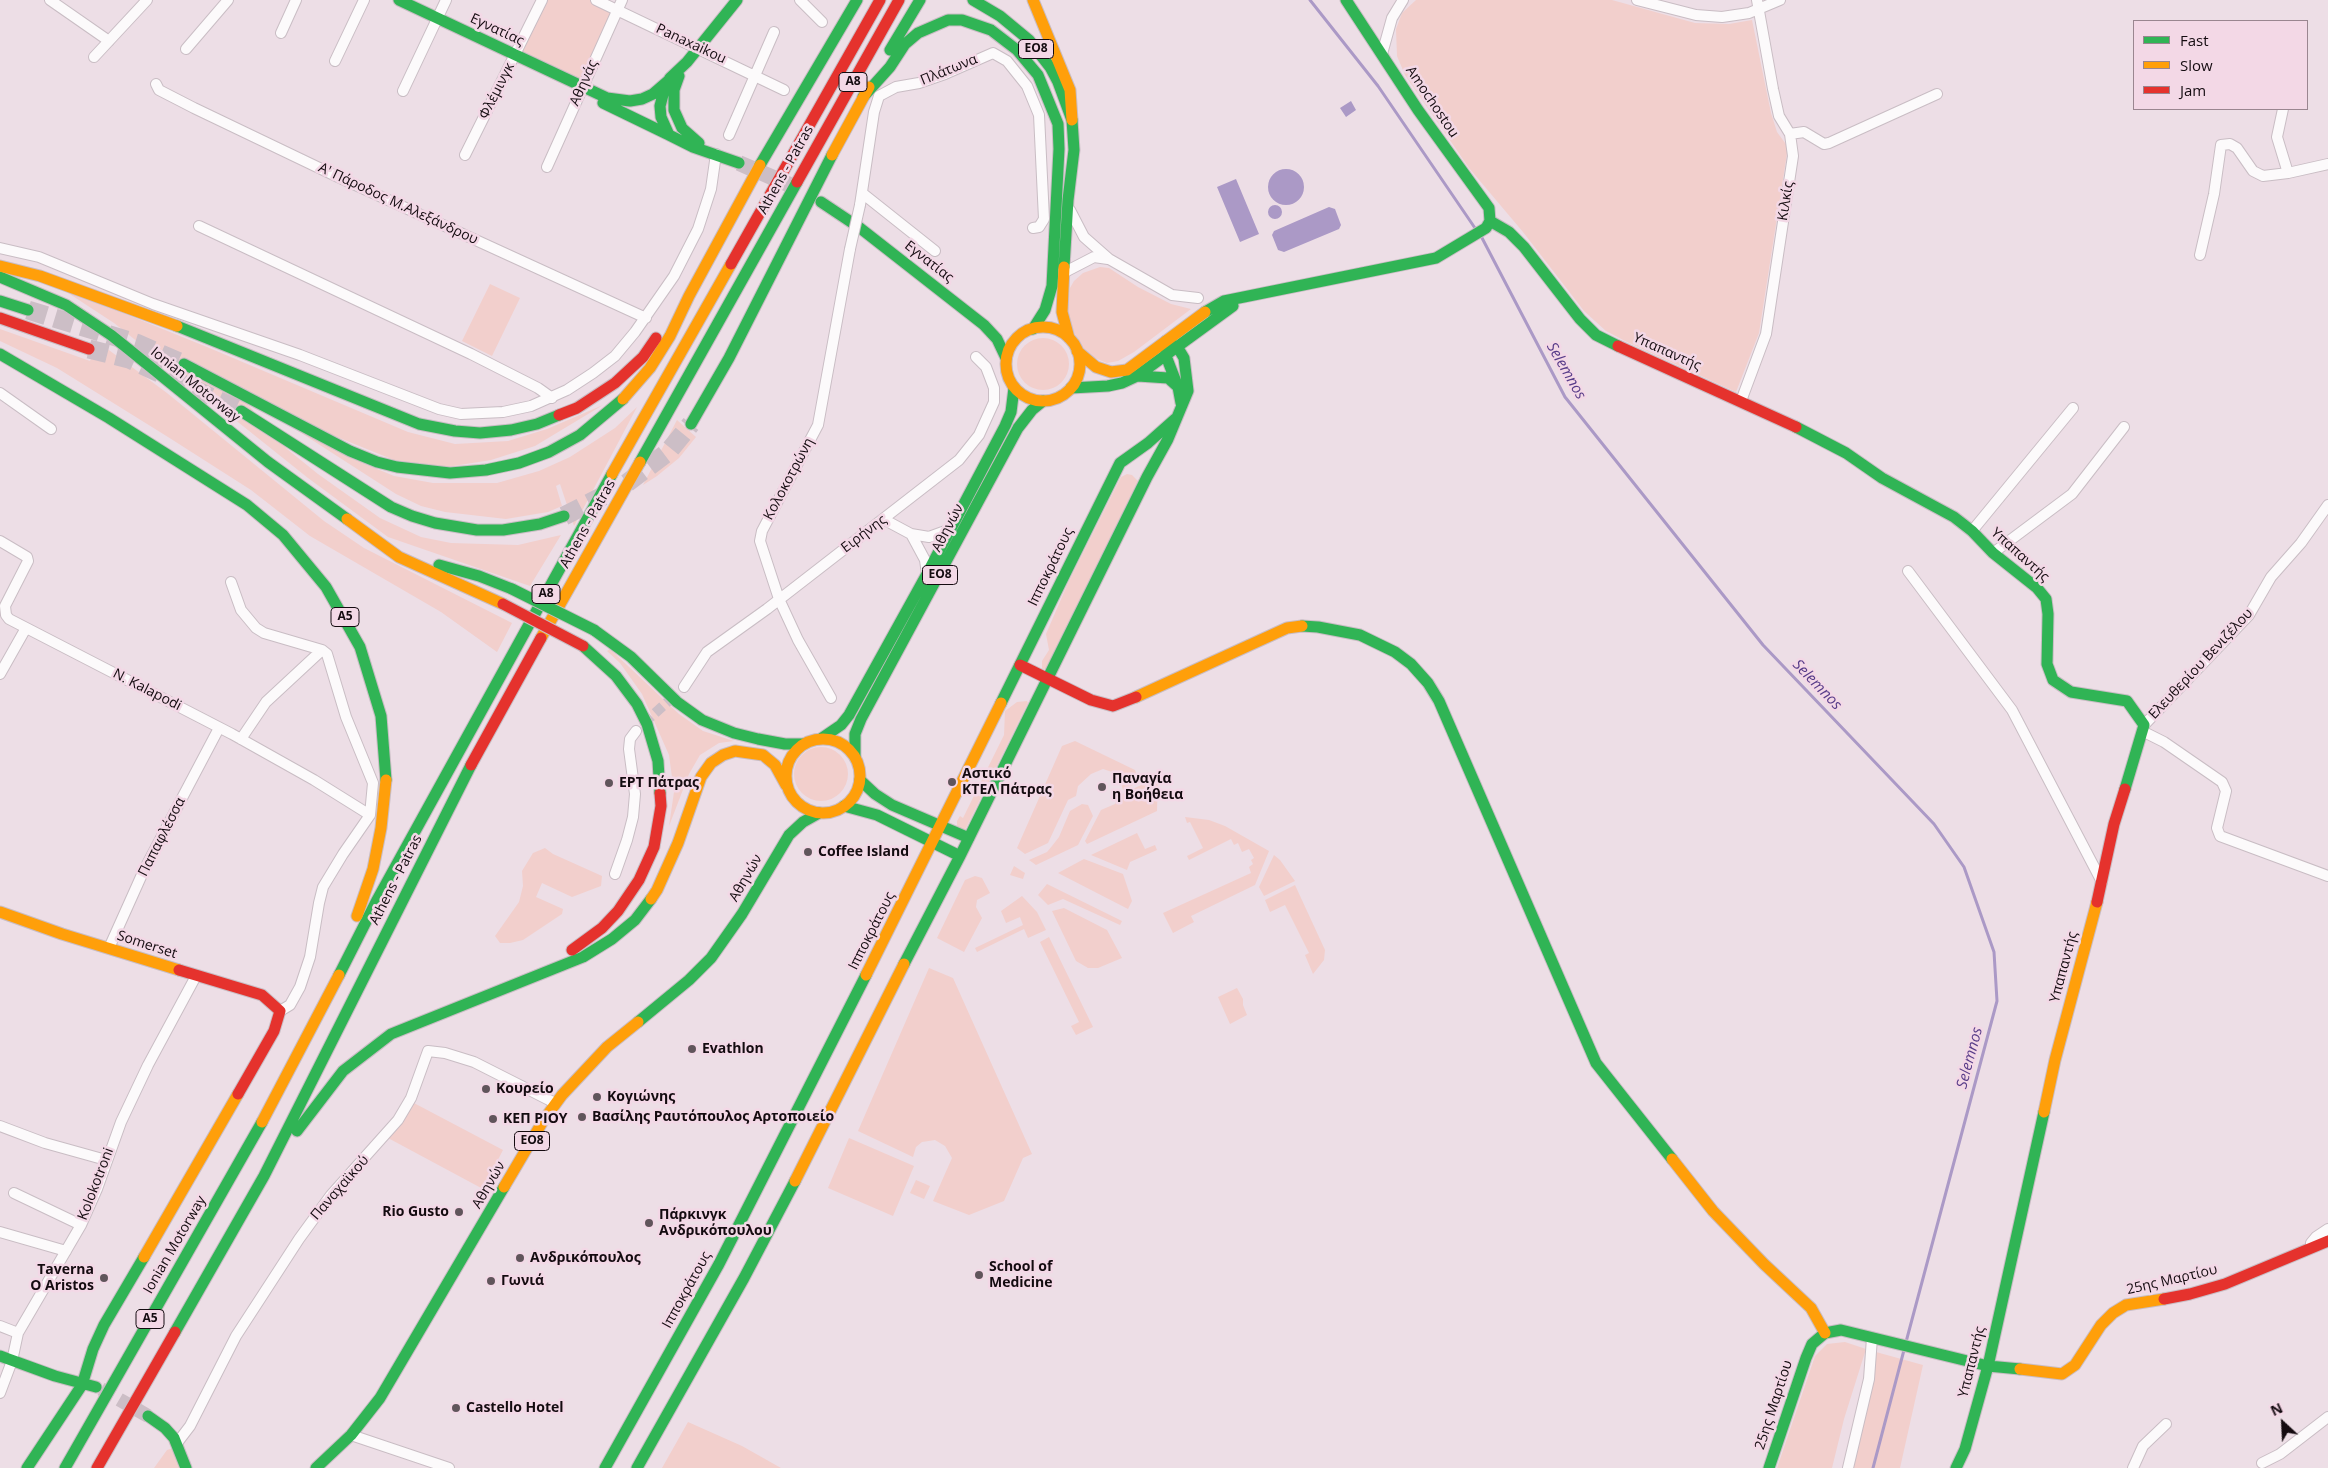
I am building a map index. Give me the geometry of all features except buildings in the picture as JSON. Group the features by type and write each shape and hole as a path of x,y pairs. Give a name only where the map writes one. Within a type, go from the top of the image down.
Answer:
{"main road":[{"name":"Εγνατίας","path":"400,0 582,88 618,101 630,101 653,94 670,78"},
{"path":"669,135 661,117 660,106 665,87 670,78 687,62 736,0"},
{"path":"184,364 350,450 377,462 424,472 486,470 519,463 549,452 580,435 604,417 627,396 650,368 670,336 689,296 768,150 857,0"},
{"name":"Athens - Patras","path":"308,1035 376,902 584,525 880,0"},
{"name":"Athens - Patras","path":"264,1176 475,757 899,0"},
{"path":"691,424 729,358 863,97 920,0"},
{"name":"ΕΟ8","path":"973,0 1000,16 1029,40 1054,75 1065,98 1072,120 1074,150 1068,200 1062,312 1069,338 1077,351"},
{"path":"1033,0 1070,90 1072,120"},
{"name":"Amochostou","path":"1346,0 1443,146 1489,208 1488,225"},
{"path":"863,97 890,67 905,44 918,33 948,20 962,20 991,30 1017,50 1038,75 1052,105 1058,124 1059,149 1052,286 1045,310 1033,328 1020,335 1011,345 1006,358"},
{"path":"687,62 676,81 674,110 682,128 688,135 716,154"},
{"name":"Εγνατίας","path":"582,88 604,104 693,147 739,163"},
{"name":"Εγνατίας","path":"821,202 860,228 984,325 998,339 1006,358"},
{"path":"1077,351 1096,367 1111,372 1127,370 1207,310 1224,302 1436,258 1457,247 1488,225"},
{"name":"Υπαπαντής","path":"1488,225 1509,232 1524,247 1580,319 1596,335 1623,350 1741,401 1828,443 1882,478 1935,505 1972,531 1993,553 2037,588 2046,599 2048,614 2047,664 2053,680 2071,692 2127,702 2136,711 2143,728 2114,824 2102,882 2055,1060 2024,1210 1988,1366 1965,1449 1956,1468"},
{"path":"0,266 40,276 200,334 380,410 419,424 455,431 480,433 511,430 537,424 577,408 597,396 643,356 689,296"},
{"name":"Ionian Motorway","path":"0,277 66,305 111,335 268,462 362,532"},
{"path":"1077,351 1079,370 1071,388 1108,386 1122,383 1137,376 1178,348 1226,310 1254,295"},
{"path":"0,301 28,310"},
{"path":"0,318 89,349"},
{"path":"1033,328 1056,330 1069,338"},
{"path":"1166,341 1178,348"},
{"path":"1166,341 1166,356"},
{"name":"Ιπποκράτους","path":"637,1468 771,1228 913,945 960,856 1147,477 1168,439 1188,391 1184,358 1178,348"},
{"name":"Α5","path":"0,354 202,475 254,511 283,535 326,587 360,647 380,716 385,751 386,790 381,828 373,869 362,905 328,977 308,1035"},
{"name":"Ιπποκράτους","path":"1166,356 1178,386 1181,405"},
{"name":"Αθηνών","path":"803,744 822,738 841,725 848,715 951,529 1011,412 1014,388 1007,374 1006,358"},
{"path":"1137,376 1168,378 1178,386"},
{"path":"1014,388 1032,400 1043,401"},
{"name":"Αθηνών","path":"860,780 860,772 855,756 855,734 861,719 954,550 1018,428 1032,410 1043,401 1063,395 1071,388"},
{"path":"241,411 281,435 350,482 391,507 412,516 435,523 477,530 503,530 540,524 564,516"},
{"name":"Ιπποκράτους","path":"605,1468 746,1213 942,826 1120,463 1148,443 1176,419"},
{"path":"362,532 440,565 478,576 512,589 594,630 631,657 677,702 702,720 734,733 758,739 785,744 803,744"},
{"name":"Α5","path":"97,1468 264,1176 322,1097 343,1072 372,1048 400,1030 519,980 580,944 602,928 618,911 648,863 658,830 661,784 658,761 648,724 632,696 616,676 583,646 503,604 399,557 362,532"},
{"path":"1020,665 1091,700 1113,706 1124,703 1287,628 1298,626 1318,627 1360,635 1395,652 1411,664 1428,683 1439,700 1499,843 1596,1062 1713,1211 1764,1264 1811,1308 1825,1333 1841,1330 1872,1338"},
{"path":"822,738 841,743 855,756"},
{"path":"786,785 785,776 790,758 803,744"},
{"path":"519,980 563,966 583,957 612,939 635,920 657,890 669,866 702,776 711,763 735,751 763,755 776,765 794,800 805,809 819,813"},
{"path":"960,856 877,815 844,806 855,794 860,780 874,794 892,805 969,838"},
{"name":"Αθηνών","path":"784,843 790,826 794,800"},
{"name":"Αθηνών","path":"316,1468 351,1435 380,1398 555,1103 570,1084 607,1047 689,980 711,958 742,914 795,828 819,813 828,813 844,806"},
{"name":"Somerset","path":"0,912 196,976 262,995 280,1011"},
{"path":"28,1468 82,1384 93,1349 104,1326 274,1031 280,1011"},
{"name":"Ionian Motorway","path":"65,1468 236,1170 308,1035"},
{"name":"25ης Μαρτίου","path":"1872,1338 1988,1366 2062,1374 2075,1365 2101,1325 2113,1313 2126,1306 2190,1294 2225,1284 2328,1241"},
{"name":"25ης Μαρτίου","path":"1769,1468 1806,1358 1812,1344 1825,1333"},
{"path":"0,1356 96,1387"},
{"path":"148,1416 165,1428 177,1443 186,1468"}],"street":[{"path":"50,0 109,41"},
{"path":"94,57 147,0"},
{"path":"186,49 228,0"},
{"path":"281,33 296,0"},
{"path":"335,60 364,0"},
{"path":"403,91 446,0"},
{"name":"Φλέμινγκ","path":"465,154 542,0"},
{"name":"Panaxaikou","path":"596,0 620,5 784,90"},
{"path":"800,0 822,22"},
{"path":"1382,54 1392,18 1403,0"},
{"path":"1637,0 1709,16 1734,16 1758,5 1780,0"},
{"name":"Αθηνάς","path":"547,167 620,5"},
{"name":"Κιλκίς","path":"1741,401 1766,334 1794,156 1790,134 1780,116 1773,89 1758,5"},
{"path":"729,135 774,32"},
{"name":"Πλάτωνα","path":"860,205 871,128 879,96 896,87 919,83 993,54 1007,61 1027,86 1039,116 1044,219 1039,227 1033,228"},
{"name":"Α' Πάροδος Μ.Αλεξάνδρου","path":"156,84 159,90 194,108 330,173 646,318"},
{"path":"1790,134 1804,132 1824,144 1829,143 1937,94"},
{"path":"2283,110 2277,137 2288,173"},
{"path":"2200,255 2214,194 2221,145 2230,144 2237,148 2253,172 2263,176 2288,173 2328,164"},
{"path":"0,248 39,257 153,304 300,355 439,409 461,414 503,412 531,406 552,398 593,373 615,356 646,318 674,276 698,229 711,189 716,154"},
{"path":"862,193 935,251"},
{"path":"1068,200 1079,230 1090,244 1109,259 1172,295 1198,298"},
{"name":"Κολοκοτρώνη","path":"831,698 798,640 779,599 760,541 762,531 818,425 850,248 860,205"},
{"path":"199,226 471,354 538,388 552,398"},
{"path":"1065,272 1094,257 1109,259"},
{"name":"Ειρήνης","path":"684,688 707,652 953,465 979,434 995,395 986,367 976,357"},
{"path":"0,394 51,428"},
{"path":"1972,531 2073,408"},
{"path":"1993,553 2072,494 2124,427"},
{"name":"Ελευθερίου Βενιζέλου","path":"2143,728 2250,615 2271,577 2301,543 2328,505"},
{"path":"883,519 911,534 929,536 951,529"},
{"path":"911,534 925,560 927,574"},
{"name":"N. Kalapodi","path":"0,541 27,557 28,561 5,609 9,620 241,739 314,780 370,815"},
{"path":"1908,570 2012,710 2102,882"},
{"path":"231,582 240,610 256,628 264,633 322,650 329,658 344,710 372,777 373,790 370,815 343,854 324,887 318,903 312,946 306,971 295,998 290,1005 280,1011"},
{"path":"0,674 26,628"},
{"path":"241,739 266,702 322,650"},
{"name":"Παπαφλέσσα","path":"109,948 144,870 219,728"},
{"path":"2143,728 2222,782 2226,792 2217,828 2220,836 2328,876"},
{"path":"615,874 633,817 635,794 629,749 630,740 636,730"},
{"name":"Kolokotroni","path":"0,1393 12,1361 18,1333 81,1225 97,1189 106,1160 148,1065 196,976"},
{"name":"Παναχαϊκού","path":"177,1443 190,1426 236,1336 298,1239 331,1195 398,1120 410,1098 428,1051 455,1055 474,1062 555,1103"},
{"path":"0,1126 44,1144 106,1160"},
{"path":"14,1193 81,1225"},
{"path":"2312,1247 2311,1243 2316,1237 2328,1229"},
{"path":"0,1232 66,1250"},
{"path":"0,1326 18,1333"},
{"path":"1848,1468 1869,1379 1872,1338"},
{"path":"2262,1463 2280,1454 2328,1417"},
{"path":"2133,1468 2143,1446 2166,1424"},
{"path":"351,1435 449,1468"}],"shaded area":[{"path":"542,0 596,0 618,10 582,88 515,55"},
{"path":"1416,0 1612,0 1695,23 1729,24 1752,20 1771,113 1777,132 1788,147 1759,333 1736,392 1606,331 1584,311 1523,232 1469,168 1405,75 1397,56 1396,29 1402,13"},
{"path":"1351,101 1356,110 1346,117 1340,108"},
{"path":"1286,169 1293,170 1299,174 1303,180 1303,194 1299,200 1293,204 1286,205 1279,204 1273,200 1269,194 1268,187 1269,180 1273,174 1279,170"},
{"path":"1236,179 1259,234 1240,242 1217,187"},
{"path":"1272,205 1278,205 1282,212 1278,219 1272,219 1268,215 1268,209"},
{"path":"1329,207 1335,209 1341,225 1339,229 1284,252 1278,250 1272,235 1274,231"},
{"path":"1100,267 1109,268 1138,287 1171,304 1191,309 1134,352 1118,361 1107,363 1092,357 1082,348 1067,318 1070,288 1074,281 1083,273"},
{"path":"490,284 520,298 492,356 462,341"},
{"path":"59,287 408,432 455,444 508,441 547,429 603,405 535,446 491,460 447,467 394,460 243,399 287,449 318,474 380,518 421,537 451,543 518,545 561,535 530,586 388,537 308,478 114,323"},
{"path":"0,329 90,361 98,342 167,393 324,521 364,548 512,623 497,652 441,612 310,536 251,490 168,437 57,368 0,341"},
{"path":"1043,338 1053,340 1061,346 1067,354 1069,364 1067,374 1061,382 1053,388 1043,390 1033,388 1025,382 1019,374 1017,364 1019,354 1025,346 1033,340"},
{"path":"637,407 574,526 560,484 556,486 562,506 548,512 506,519 445,512 421,506 396,494 295,429 353,459 394,476 433,483 497,483 539,471 570,457 615,428"},
{"path":"677,420 696,437 679,458 643,485"},
{"path":"1127,474 1132,475 1138,481 1046,669 1042,669 1042,661 1049,650 1046,634 1068,583 1121,477"},
{"path":"610,649 679,714 703,731 734,741 719,743 700,755 689,774 669,826 674,792 669,755 642,694 620,663 607,651"},
{"path":"1027,701 1028,703 965,830 957,827 957,821 960,816 963,818 1004,735 1005,711 1017,702"},
{"path":"1075,741 1135,770 1139,782 1123,790 1118,774 1103,769 1091,774 1078,786 1076,796 1068,800 1048,843 1025,854 1017,848 1062,746"},
{"path":"821,747 831,749 840,755 846,764 848,774 846,784 840,793 831,799 821,801 811,799 802,793 796,784 794,774 796,764 802,755 811,749"},
{"path":"1158,777 1157,811 1087,844 1085,841 1101,810 1115,804 1120,795"},
{"path":"1082,804 1088,805 1093,816 1078,845 1036,865 1029,860 1047,852 1059,837 1070,811"},
{"path":"1185,817 1209,820 1225,826 1269,851 1255,885 1191,916 1194,922 1173,933 1163,913 1251,873 1249,867 1253,864 1251,860 1254,858 1249,849 1242,852 1238,843 1234,845 1231,839 1189,860 1187,856 1203,848 1190,822 1187,823"},
{"path":"1137,833 1145,849 1155,845 1157,850 1130,862 1127,870 1091,855"},
{"path":"545,848 553,854 602,876 601,886 572,897 542,883 536,897 563,909 562,914 523,940 500,943 495,936 519,902 523,886 522,871 533,853"},
{"path":"1274,855 1280,860 1295,881 1264,896 1259,887"},
{"path":"1084,859 1123,874 1132,901 1128,909 1058,873"},
{"path":"1014,866 1025,873 1023,879 1010,875"},
{"path":"975,876 982,878 990,893 977,900 976,907 982,918 964,952 937,938 965,880"},
{"path":"1047,884 1122,921 1120,925 1063,899 1048,905 1038,895"},
{"path":"1295,885 1325,950 1324,960 1313,974 1305,955 1309,953 1285,905 1270,912 1265,900"},
{"path":"1022,896 1037,912 1046,930 1028,938 1024,929 977,952 975,948 1023,925 1020,917 1006,923 1001,911"},
{"path":"1064,908 1107,930 1122,958 1098,968 1088,968 1076,961 1052,911"},
{"path":"1049,937 1093,1027 1076,1035 1071,1026 1079,1022 1040,942"},
{"path":"929,968 953,978 1032,1154 1023,1158 1004,1201 969,1215 933,1201 952,1158 945,1146 935,1140 922,1142 916,1147 913,1157 858,1131"},
{"path":"1237,988 1243,999 1247,1015 1230,1024 1218,997"},
{"path":"412,1102 503,1150 483,1189 388,1138"},
{"path":"849,1138 914,1166 893,1216 828,1188"},
{"path":"916,1180 930,1186 924,1199 910,1193"},
{"path":"1845,1342 1866,1349 1844,1419 1832,1468 1777,1468 1815,1356 1827,1344"},
{"path":"1876,1352 1923,1365 1900,1468 1853,1468"},
{"path":"688,1422 742,1446 781,1468 662,1468"},
{"path":"173,1448 179,1468 154,1468 167,1450"}],"waterway":[{"name":"Selemnos","path":"1310,0 1378,86 1477,231"},
{"name":"Selemnos","path":"1481,236 1565,397 1763,645 1934,824 1964,867 1994,952 1997,1001 1906,1342"},
{"name":"Selemnos","path":"1873,1468 1904,1350"}],"tunnel":[{"path":"739,163 790,185"},
{"path":"28,310 136,343 184,364"},
{"path":"89,349 129,359 241,411"},
{"path":"627,483 668,452 691,424"},
{"path":"564,516 603,496"},
{"path":"644,723 674,696"},
{"path":"101,1389 148,1416"}],"traffic: fast":[{"path":"399,0 607,98 630,101 642,99 653,94 668,81"},
{"path":"737,0 687,62 670,78 665,87 660,106 661,117 669,135 693,147 739,163"},
{"path":"760,165 857,0"},
{"path":"890,50 920,0"},
{"path":"973,0 1000,16 1029,40 1050,67 1058,82 1072,120 1074,150 1068,200 1064,267"},
{"path":"1346,0 1418,110 1489,208 1490,221"},
{"path":"863,97 890,67 905,44 918,33 948,20 962,20 991,30 1017,50 1038,75 1058,124 1059,149 1052,286 1045,310 1033,329"},
{"path":"679,76 674,90 674,110 682,128 699,143"},
{"path":"603,103 669,135"},
{"path":"691,424 729,358 832,155"},
{"path":"640,462 797,182"},
{"path":"821,202 860,228 984,325 997,339 1006,358"},
{"path":"1205,312 1224,301 1436,258 1486,228 1490,221 1509,232 1524,247 1580,319 1596,335 1618,346"},
{"path":"0,277 66,305 111,335 268,462 347,519"},
{"path":"0,301 28,310"},
{"path":"1071,388 1108,386 1122,383 1137,376 1233,306"},
{"path":"177,326 419,424 455,431 480,433 511,430 537,424 559,415"},
{"path":"904,964 960,856 1147,477 1168,439 1188,391 1184,358 1178,348 1166,341"},
{"path":"1166,347 1166,356 1178,387 1181,403"},
{"path":"0,354 109,418 247,505 283,535 326,587 360,647 381,716 386,780"},
{"path":"184,364 350,451 377,462 397,467 450,473 486,470 519,463 549,452 580,435 623,399"},
{"path":"1138,376 1168,378 1178,387"},
{"path":"822,738 841,725 849,715 927,574 1005,426 1011,412 1014,388"},
{"path":"855,756 855,734 861,719 1018,428 1032,410 1043,401"},
{"path":"241,411 391,507 412,516 435,523 477,530 503,530 540,524 564,516"},
{"path":"1001,703 1120,463 1148,443 1175,419"},
{"path":"1796,427 1846,453 1882,478 1954,517 1972,531 1993,553 2037,588 2046,599 2048,614 2047,664 2053,680 2071,692 2127,701 2144,725 2125,789"},
{"path":"339,975 376,902 612,474"},
{"path":"439,565 479,576 512,589"},
{"path":"512,589 594,630"},
{"path":"1302,626 1360,635 1395,652 1411,664 1428,683 1439,701 1596,1063 1672,1159"},
{"path":"594,630 631,657 677,702 702,720 734,733 758,739 785,744 803,744"},
{"path":"583,646 616,676 637,704 647,724 658,761 660,793"},
{"path":"175,1332 264,1176 471,765"},
{"path":"860,780 875,794 892,805 969,838"},
{"path":"844,806 877,815 960,856"},
{"path":"638,1022 689,980 711,958 742,914 789,835 803,822 819,813"},
{"path":"297,1131 343,1071 391,1034 583,957 612,939 635,920 651,899"},
{"path":"605,1468 719,1264 866,975"},
{"path":"1956,1468 1965,1449 1988,1366 2044,1112"},
{"path":"65,1468 262,1122"},
{"path":"637,1468 744,1278 795,1181"},
{"path":"316,1468 351,1435 380,1398 504,1187"},
{"path":"27,1468 82,1385 93,1349 104,1325 144,1257"},
{"path":"1769,1468 1806,1358 1812,1344 1825,1333 1841,1330 1988,1366 2020,1369"},
{"path":"0,1356 55,1376 96,1387"},
{"path":"148,1416 165,1428 174,1438 186,1468"}],"traffic: slow":[{"path":"1033,0 1070,90 1072,120"},
{"path":"832,155 869,87"},
{"path":"623,399 650,368 670,336 689,296 760,165"},
{"path":"612,474 731,264"},
{"path":"0,266 40,276 177,326"},
{"path":"1064,267 1062,312 1069,338"},
{"path":"1077,351 1096,367 1111,372 1127,370 1205,312"},
{"path":"1043,327 1057,330 1069,338 1077,350 1080,364 1077,378 1069,390 1057,398 1043,401 1029,398 1017,390 1009,378 1006,364 1009,350 1017,338 1029,330 1043,327"},
{"path":"541,638 640,462"},
{"path":"347,519 399,557 503,604"},
{"path":"1136,697 1287,628 1302,626"},
{"path":"866,975 1001,703"},
{"path":"816,739 830,739 844,745 854,755 860,769 860,776 860,783 854,797 844,807 830,813 816,813 802,807 792,797 786,783 786,769 792,755 802,745 816,739"},
{"path":"651,899 678,843 701,777 711,763 723,755 735,751 763,755 775,765 786,785"},
{"path":"357,916 373,869 381,828 386,780"},
{"path":"2044,1112 2055,1060 2097,902"},
{"path":"0,912 62,934 179,970"},
{"path":"795,1181 904,964"},
{"path":"262,1122 339,975"},
{"path":"504,1187 543,1121 562,1095 607,1047 638,1022"},
{"path":"144,1257 238,1094"},
{"path":"1672,1159 1713,1211 1764,1264 1811,1308 1825,1333"},
{"path":"2020,1369 2062,1374 2075,1365 2101,1325 2113,1313 2126,1305 2164,1299"}],"traffic: jam":[{"path":"731,264 880,0"},
{"path":"797,182 899,0"},
{"path":"0,318 89,349"},
{"path":"559,415 577,408 615,383 643,357 656,338"},
{"path":"1618,346 1796,427"},
{"path":"503,604 583,646"},
{"path":"471,765 541,638"},
{"path":"1020,665 1091,700 1113,706 1136,697"},
{"path":"2097,902 2114,824 2125,789"},
{"path":"572,950 602,928 618,911 639,880 654,847 661,806 660,793"},
{"path":"179,970 262,995 280,1011 274,1031 238,1094"},
{"path":"2164,1299 2225,1284 2328,1241"},
{"path":"97,1468 175,1332"}],"place":[{"name":"Αστικό ΚΤΕΛ Πάτρας","path":"952,782"},
{"name":"ΕΡΤ Πάτρας","path":"609,783"},
{"name":"Παναγία η Βοήθεια","path":"1102,787"},
{"name":"Coffee Island","path":"808,852"},
{"name":"Evathlon","path":"692,1049"},
{"name":"Κουρείο","path":"486,1089"},
{"name":"Κογιώνης","path":"597,1097"},
{"name":"Βασίλης Ραυτόπουλος Αρτοποιείο","path":"582,1117"},
{"name":"ΚΕΠ ΡΙΟΥ","path":"493,1119"},
{"name":"Rio Gusto","path":"459,1212"},
{"name":"Πάρκινγκ Ανδρικόπουλου","path":"649,1223"},
{"name":"Ανδρικόπουλος","path":"520,1258"},
{"name":"School of Medicine","path":"979,1275"},
{"name":"Taverna O Aristos","path":"104,1278"},
{"name":"Γωνιά","path":"491,1281"},
{"name":"Castello Hotel","path":"456,1408"}]}
